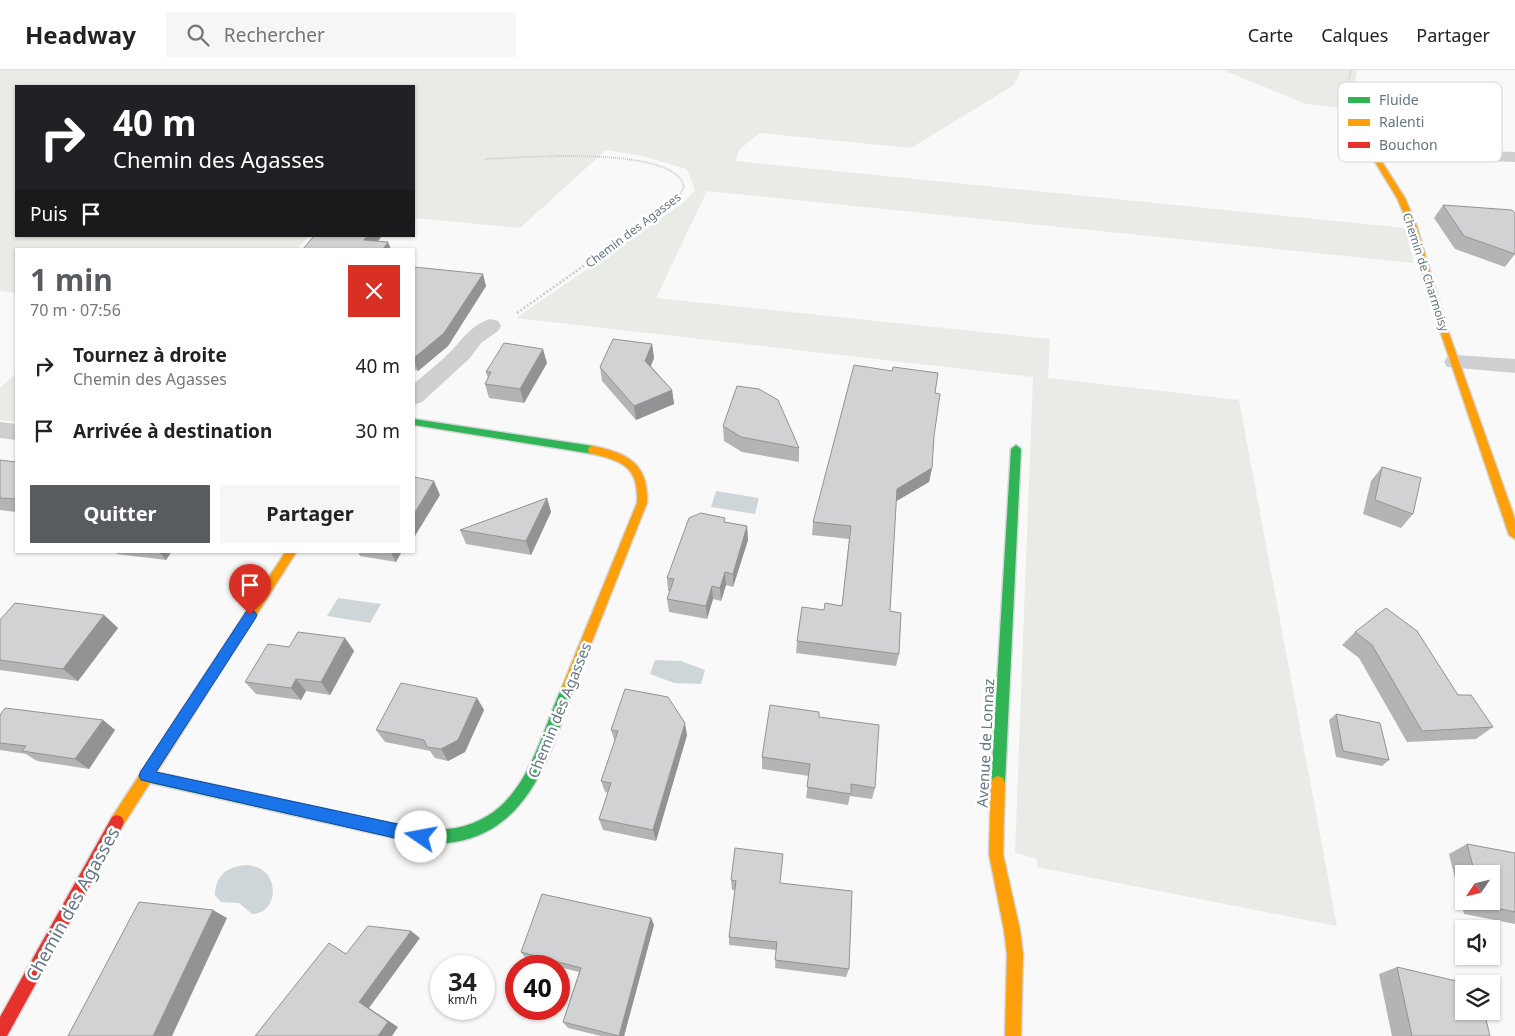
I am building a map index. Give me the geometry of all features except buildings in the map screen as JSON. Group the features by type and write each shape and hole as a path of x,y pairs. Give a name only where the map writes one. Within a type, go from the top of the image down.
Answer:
{"street":[{"path":"1502,157 1515,157"},
{"name":"Chemin de Charmoisy","path":"1379,162 1401,198 1412,224 1455,362 1515,535"},
{"path":"415,396 462,352 473,338 490,326"},
{"path":"1455,362 1515,366"},
{"name":"Chemin des Agasses","path":"146,776 412,835 443,839 466,835 488,826 508,812 523,794 533,775 642,503 645,491 643,480 628,461 602,451 415,422"},
{"path":"0,430 15,432"},
{"name":"Avenue de Lonnaz","path":"1012,1036 1014,942 995,859 1016,449"},
{"name":"Chemin des Agasses","path":"0,1033 104,844 291,553"}],"path":[{"name":"Chemin des Agasses","path":"486,159 596,156 625,158 662,167 681,178 684,185 683,193 676,200 642,226 525,308 490,326"}],"shaded area":[{"path":"0,70 1021,70 1014,85 911,148 760,133 740,149 735,161 1405,228 1414,263 707,191 656,298 1050,339 1048,378 1239,400 1337,926 1037,867 1037,859 1015,853 1033,377 516,318 683,203 695,190 687,169 642,156 606,150 520,228 415,218 415,85 15,85 15,237 308,237 298,248 15,248 15,293 0,291"},
{"path":"1223,70 1357,70 1355,82 1338,82 1338,108 1306,104"},
{"path":"15,374 15,422 0,420 0,388"},
{"path":"716,491 759,498 755,514 711,507"},
{"path":"338,598 381,604 370,623 327,616"},
{"path":"655,660 681,661 705,670 701,684 674,683 650,674"},
{"path":"248,865 258,867 266,873 272,885 272,899 265,910 259,913 252,914 239,903 221,902 215,895 218,882 224,872 235,867"}],"traffic: fast":[{"path":"415,422 593,450"},
{"path":"998,783 1016,449"},
{"path":"146,776 421,837 456,835 483,826 505,812 522,794 535,771 568,687"}],"traffic: slow":[{"path":"1378,162 1401,198 1412,224 1441,322 1515,535"},
{"path":"568,687 642,503 643,491 641,481 631,465 615,455 593,450"},
{"path":"117,822 291,553"},
{"path":"998,783 996,854 1012,930 1015,954 1013,1036"}],"traffic: jam":[{"path":"0,1033 117,822"}],"route":[{"path":"250,615 146,776 421,837"}]}
